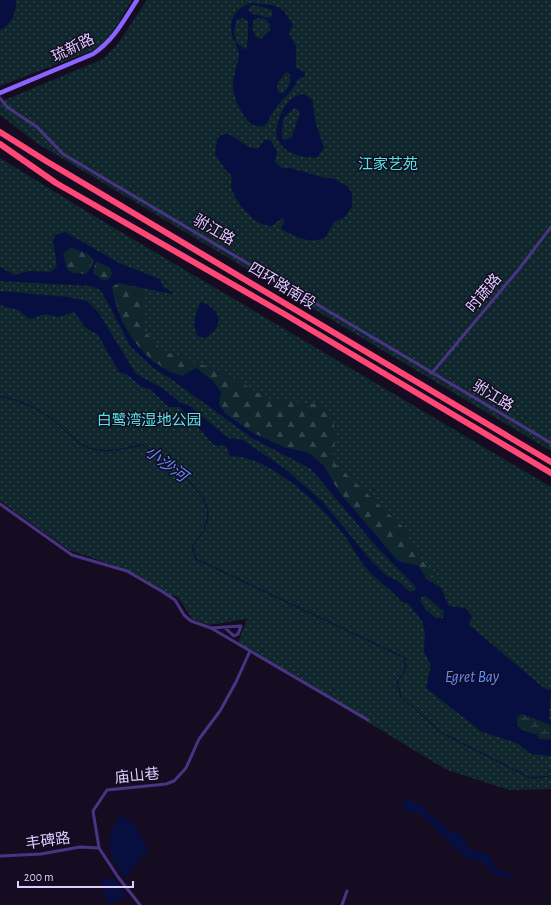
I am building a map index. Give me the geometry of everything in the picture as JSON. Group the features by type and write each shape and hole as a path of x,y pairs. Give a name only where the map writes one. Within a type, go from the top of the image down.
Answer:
{"highway":[{"path":"0,128 46,162"},
{"name":"四环路南段","path":"0,132 46,162 551,462"},
{"name":"四环路南段","path":"0,144 56,183 286,315 551,473"},
{"path":"0,149 56,183"}],"street":[{"name":"琉新路","path":"0,93 93,54 102,48 114,36 137,0"},
{"name":"驸江路","path":"0,98 7,107 37,127 63,154 551,443"},
{"name":"时蔬路","path":"432,373 551,227"},
{"path":"0,504 72,555 127,571 175,600 184,615 191,621 210,628 368,720"},
{"path":"210,628 240,626 238,634 234,636 225,628"},
{"name":"庙山巷","path":"140,905 118,877 99,848 93,811 107,790 166,784 180,776 186,768 199,739 220,711 250,651"},
{"name":"丰碑路","path":"0,856 41,854 80,847 99,848"},
{"path":"342,905 347,891"}],"green space":[{"path":"0,0 132,0 110,35 92,51 0,86"},
{"name":"江家艺苑","path":"147,0 551,0 551,451 38,144 0,115 0,102 103,59 117,45"},
{"name":"白鹭湾湿地公园","path":"0,158 94,216 551,487 551,789 509,790 445,769 238,643 247,619 209,625 192,619 178,597 170,595 128,570 69,550 0,501"},
{"path":"71,247 88,254 94,260 86,274 73,273 67,269 63,254"},
{"path":"96,261 110,268 112,273 110,278 104,281 94,274 93,270"},
{"path":"118,283 145,290 143,304 145,331 162,351 223,372 267,398 322,405 334,424 335,442 333,462 404,528 414,548 441,588 426,579 418,566 398,561 339,492 324,466 309,453 284,447 253,433 226,414 219,405 182,376 170,373 139,349 129,335 113,296 112,287"},
{"path":"522,714 551,725 551,740 539,739 537,734 518,727 518,716"}],"water":[{"path":"0,0 16,0 12,18 8,25 0,30"},
{"path":"251,3 272,5 284,12 293,25 289,33 296,47 296,68 305,72 304,77 298,79 293,88 276,107 268,122 262,127 253,125 246,118 239,107 233,90 239,53 231,32 231,26 234,16 245,5","holes":["251,5 260,6 272,10 272,16 269,18 253,14 248,10","243,18 248,21 248,39 246,50 236,43 234,31 236,20","254,19 265,19 270,24 270,30 261,39 256,37 252,28","286,72 290,74 289,84 283,93 279,93 277,90 278,82"]},
{"path":"304,94 313,102 315,121 324,148 318,157 305,157 291,153 282,145 277,136 277,125 287,103 297,96","holes":["294,108 300,112 292,137 285,140 282,138 283,119"]},
{"path":"227,134 251,148 259,148 264,140 270,140 277,151 275,162 282,168 290,168 325,178 332,178 347,186 352,193 352,206 345,217 334,222 326,237 315,240 303,239 282,229 281,227 285,221 282,218 272,226 265,225 252,218 241,206 233,192 231,186 232,176 225,169 215,154 217,139 222,135"},
{"name":"Egret Bay","path":"65,232 121,264 160,279 163,287 173,292 172,294 118,283 112,287 115,301 126,329 144,353 168,371 182,376 196,368 213,381 221,392 219,405 226,414 253,433 284,447 309,453 324,466 339,492 398,561 419,566 426,579 441,588 449,606 465,608 472,616 469,625 545,689 551,690 549,716 551,725 522,714 518,716 517,724 522,730 537,734 539,739 551,740 551,756 531,754 517,743 482,732 426,688 431,665 424,652 425,632 422,621 408,603 402,602 369,571 362,563 345,536 323,510 294,484 262,464 246,458 230,456 226,446 214,445 180,407 169,407 151,390 140,386 128,375 119,372 98,335 86,328 74,312 58,317 45,314 30,319 18,310 0,305 0,291 67,297 87,301 98,312 136,374 164,389 179,402 190,406 228,438 243,440 285,469 323,502 372,562 387,576 398,581 410,592 416,589 416,587 376,546 311,469 252,438 174,381 152,367 130,346 100,290 91,286 0,281 0,267 14,275 29,271 51,272 57,266 53,242 55,235","holes":["71,247 88,254 94,260 92,266 86,274 73,273 67,269 63,254","96,261 110,268 112,273 110,278 104,281 94,274 93,270","423,596 426,596 444,612 443,618 436,618 426,610 420,600"]},
{"path":"201,302 213,309 218,318 216,328 205,338 199,337 195,329 197,310"},
{"path":"406,799 423,805 429,813 444,825 450,833 459,832 469,849 489,854 495,868 511,874 510,879 495,875 479,860 468,860 420,814 404,810 402,803"},
{"path":"120,816 134,825 141,834 148,850 124,878 111,854 109,840 114,825"},
{"path":"114,878 127,897 108,903 100,880"}],"waterway":[{"name":"小沙河","path":"0,396 25,404 39,411 53,420 75,440 88,448 111,450 142,445 150,450 181,474 200,494 206,504 208,512 207,522 203,532 192,548 196,559 405,658 406,669 397,682 401,697 442,733 530,778 551,776"}]}
